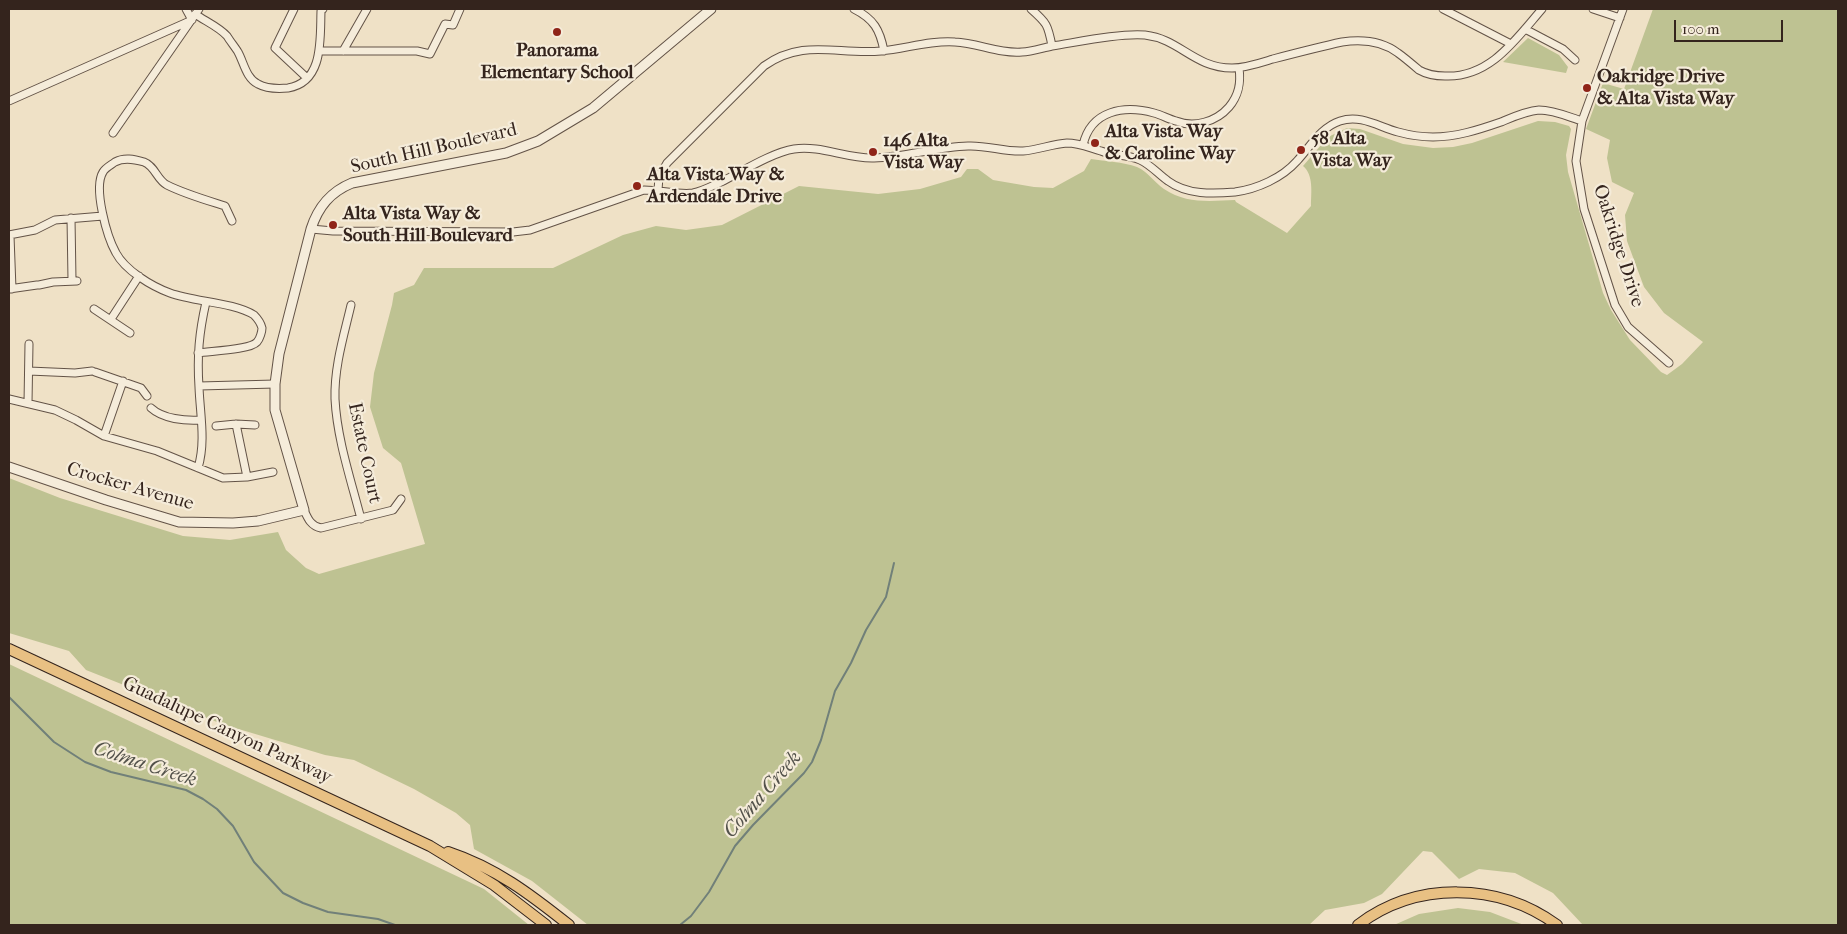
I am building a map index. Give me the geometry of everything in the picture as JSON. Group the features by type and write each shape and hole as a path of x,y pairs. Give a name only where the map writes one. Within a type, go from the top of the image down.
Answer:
{"main road":[{"name":"Guadalupe Canyon Parkway","path":"9,648 430,846 494,885 546,925"},
{"name":"Guadalupe Canyon Parkway","path":"430,846 472,860 494,871 528,893 569,925"},
{"path":"1358,925 1380,910 1403,901 1426,895 1457,892 1490,895 1505,899 1534,911 1556,925"}],"street":[{"path":"186,9 225,34 238,52 246,72 257,84 275,90 292,87 307,78 316,67 320,51 323,9"},
{"path":"294,9 275,48 307,78"},
{"path":"343,51 367,9"},
{"path":"320,51 417,52 430,54 445,24 453,25 460,9"},
{"name":"South Hill Boulevard","path":"304,510 275,410 275,384 279,354 311,229 315,216 332,194 352,183 506,153 538,141 593,108 711,9"},
{"path":"854,9 863,13 880,31 884,51"},
{"path":"1031,9 1042,18 1048,27 1052,46"},
{"path":"1443,9 1511,44"},
{"path":"658,190 660,177 667,163 758,72 771,61 787,53 806,49 828,48 860,53 948,41 967,43 995,50 1024,52 1052,46 1124,36 1148,36 1169,42 1195,58 1212,65 1239,68 1342,42 1359,40 1391,48 1421,71 1439,76 1461,76 1482,69 1492,63 1542,9"},
{"path":"1594,9 1620,18"},
{"name":"Oakridge Drive","path":"1623,9 1582,121 1576,161 1583,200 1615,305 1628,327 1669,363"},
{"path":"9,101 195,14"},
{"path":"113,133 195,14"},
{"path":"1525,29 1563,49 1575,60"},
{"path":"1083,145 1086,133 1092,124 1101,117 1113,112 1146,111 1162,115 1183,124 1201,123 1210,120 1223,112 1233,101 1241,81 1239,68"},
{"path":"311,229 333,231 513,232 530,230 546,226 644,190 694,193 707,189 781,153 795,149 812,149 868,158 890,158 968,146 987,146 1023,151 1068,143 1083,145 1102,152 1126,155 1139,160 1153,168 1167,180 1187,190 1202,193 1220,193 1252,188 1269,181 1296,163 1330,125 1347,119 1364,120 1396,132 1414,136 1433,137 1454,136 1518,115 1540,110 1582,121"},
{"path":"198,353 250,346 257,342 262,332 262,325 255,316 235,309 168,293 139,276 124,264 116,254 103,216 99,187 102,172 115,162 127,158 150,166 157,177 166,185 224,206 232,221"},
{"path":"71,218 74,281 10,289 9,236 34,230 55,220 71,218 103,216"},
{"path":"111,319 139,276"},
{"path":"198,468 203,447 199,386 199,330 206,302"},
{"name":"Estate Court","path":"351,305 338,359 335,399 341,438 361,518"},
{"path":"94,309 130,333"},
{"path":"28,403 29,344"},
{"path":"29,371 94,372 141,388 147,396"},
{"path":"104,436 123,381"},
{"path":"199,386 275,384"},
{"path":"9,399 60,412 104,436 157,451 223,478 247,477 274,472"},
{"path":"151,408 158,414 190,421 201,420"},
{"path":"236,424 247,477"},
{"path":"216,426 256,425"},
{"name":"Crocker Avenue","path":"9,467 179,522 219,524 258,521 304,510"},
{"path":"304,510 310,522 322,528 393,510 401,499"}],"green space":[{"path":"1653,9 1838,9 1838,925 1583,925 1553,893 1515,873 1479,869 1459,879 1432,852 1423,851 1382,894 1364,903 1325,910 1309,925 588,925 532,881 474,849 470,825 456,813 414,789 354,760 325,755 222,724 86,670 69,651 9,633 9,478 60,498 183,536 230,540 278,532 286,550 306,568 319,574 425,544 401,463 383,448 370,407 374,373 394,293 414,285 424,268 553,268 623,235 656,226 686,230 722,225 799,186 878,194 920,189 961,177 967,169 978,169 993,180 1034,187 1053,188 1084,171 1091,159 1137,167 1164,189 1181,197 1216,201 1235,200 1287,233 1311,206 1309,174 1303,166 1328,137 1347,128 1360,129 1403,144 1433,148 1453,147 1472,143 1538,121 1555,122 1569,126 1571,129 1566,155 1568,172 1603,293 1611,310 1630,340 1661,372 1667,375 1682,364 1703,342 1664,313 1644,287 1627,241 1625,215 1634,193 1612,182 1607,158 1610,140 1586,129 1603,83 1624,89"},
{"path":"1528,38 1559,55 1568,67 1566,73 1503,62"},
{"path":"9,664 484,889 529,925 9,925"},
{"path":"1458,908 1490,912 1524,925 1394,925 1419,914"}],"waterway":[{"name":"Colma Creek","path":"680,925 691,916 709,892 735,846 804,773 812,762 821,740 835,691 851,663 866,630 886,597 894,563"},
{"name":"Colma Creek","path":"9,697 54,742 85,762 111,772 186,790 217,809 233,826 254,862 283,893 328,912 378,919 395,925"}],"place":[{"name":"Panorama Elementary School","path":"557,32"},
{"name":"Oakridge Drive & Alta Vista Way","path":"1587,88"},
{"name":"Alta Vista Way & Caroline Way","path":"1095,143"},
{"name":"58 Alta Vista Way","path":"1301,150"},
{"name":"146 Alta Vista Way","path":"873,152"},
{"name":"Alta Vista Way & Ardendale Drive","path":"637,186"},
{"name":"Alta Vista Way & South Hill Boulevard","path":"333,225"}]}
